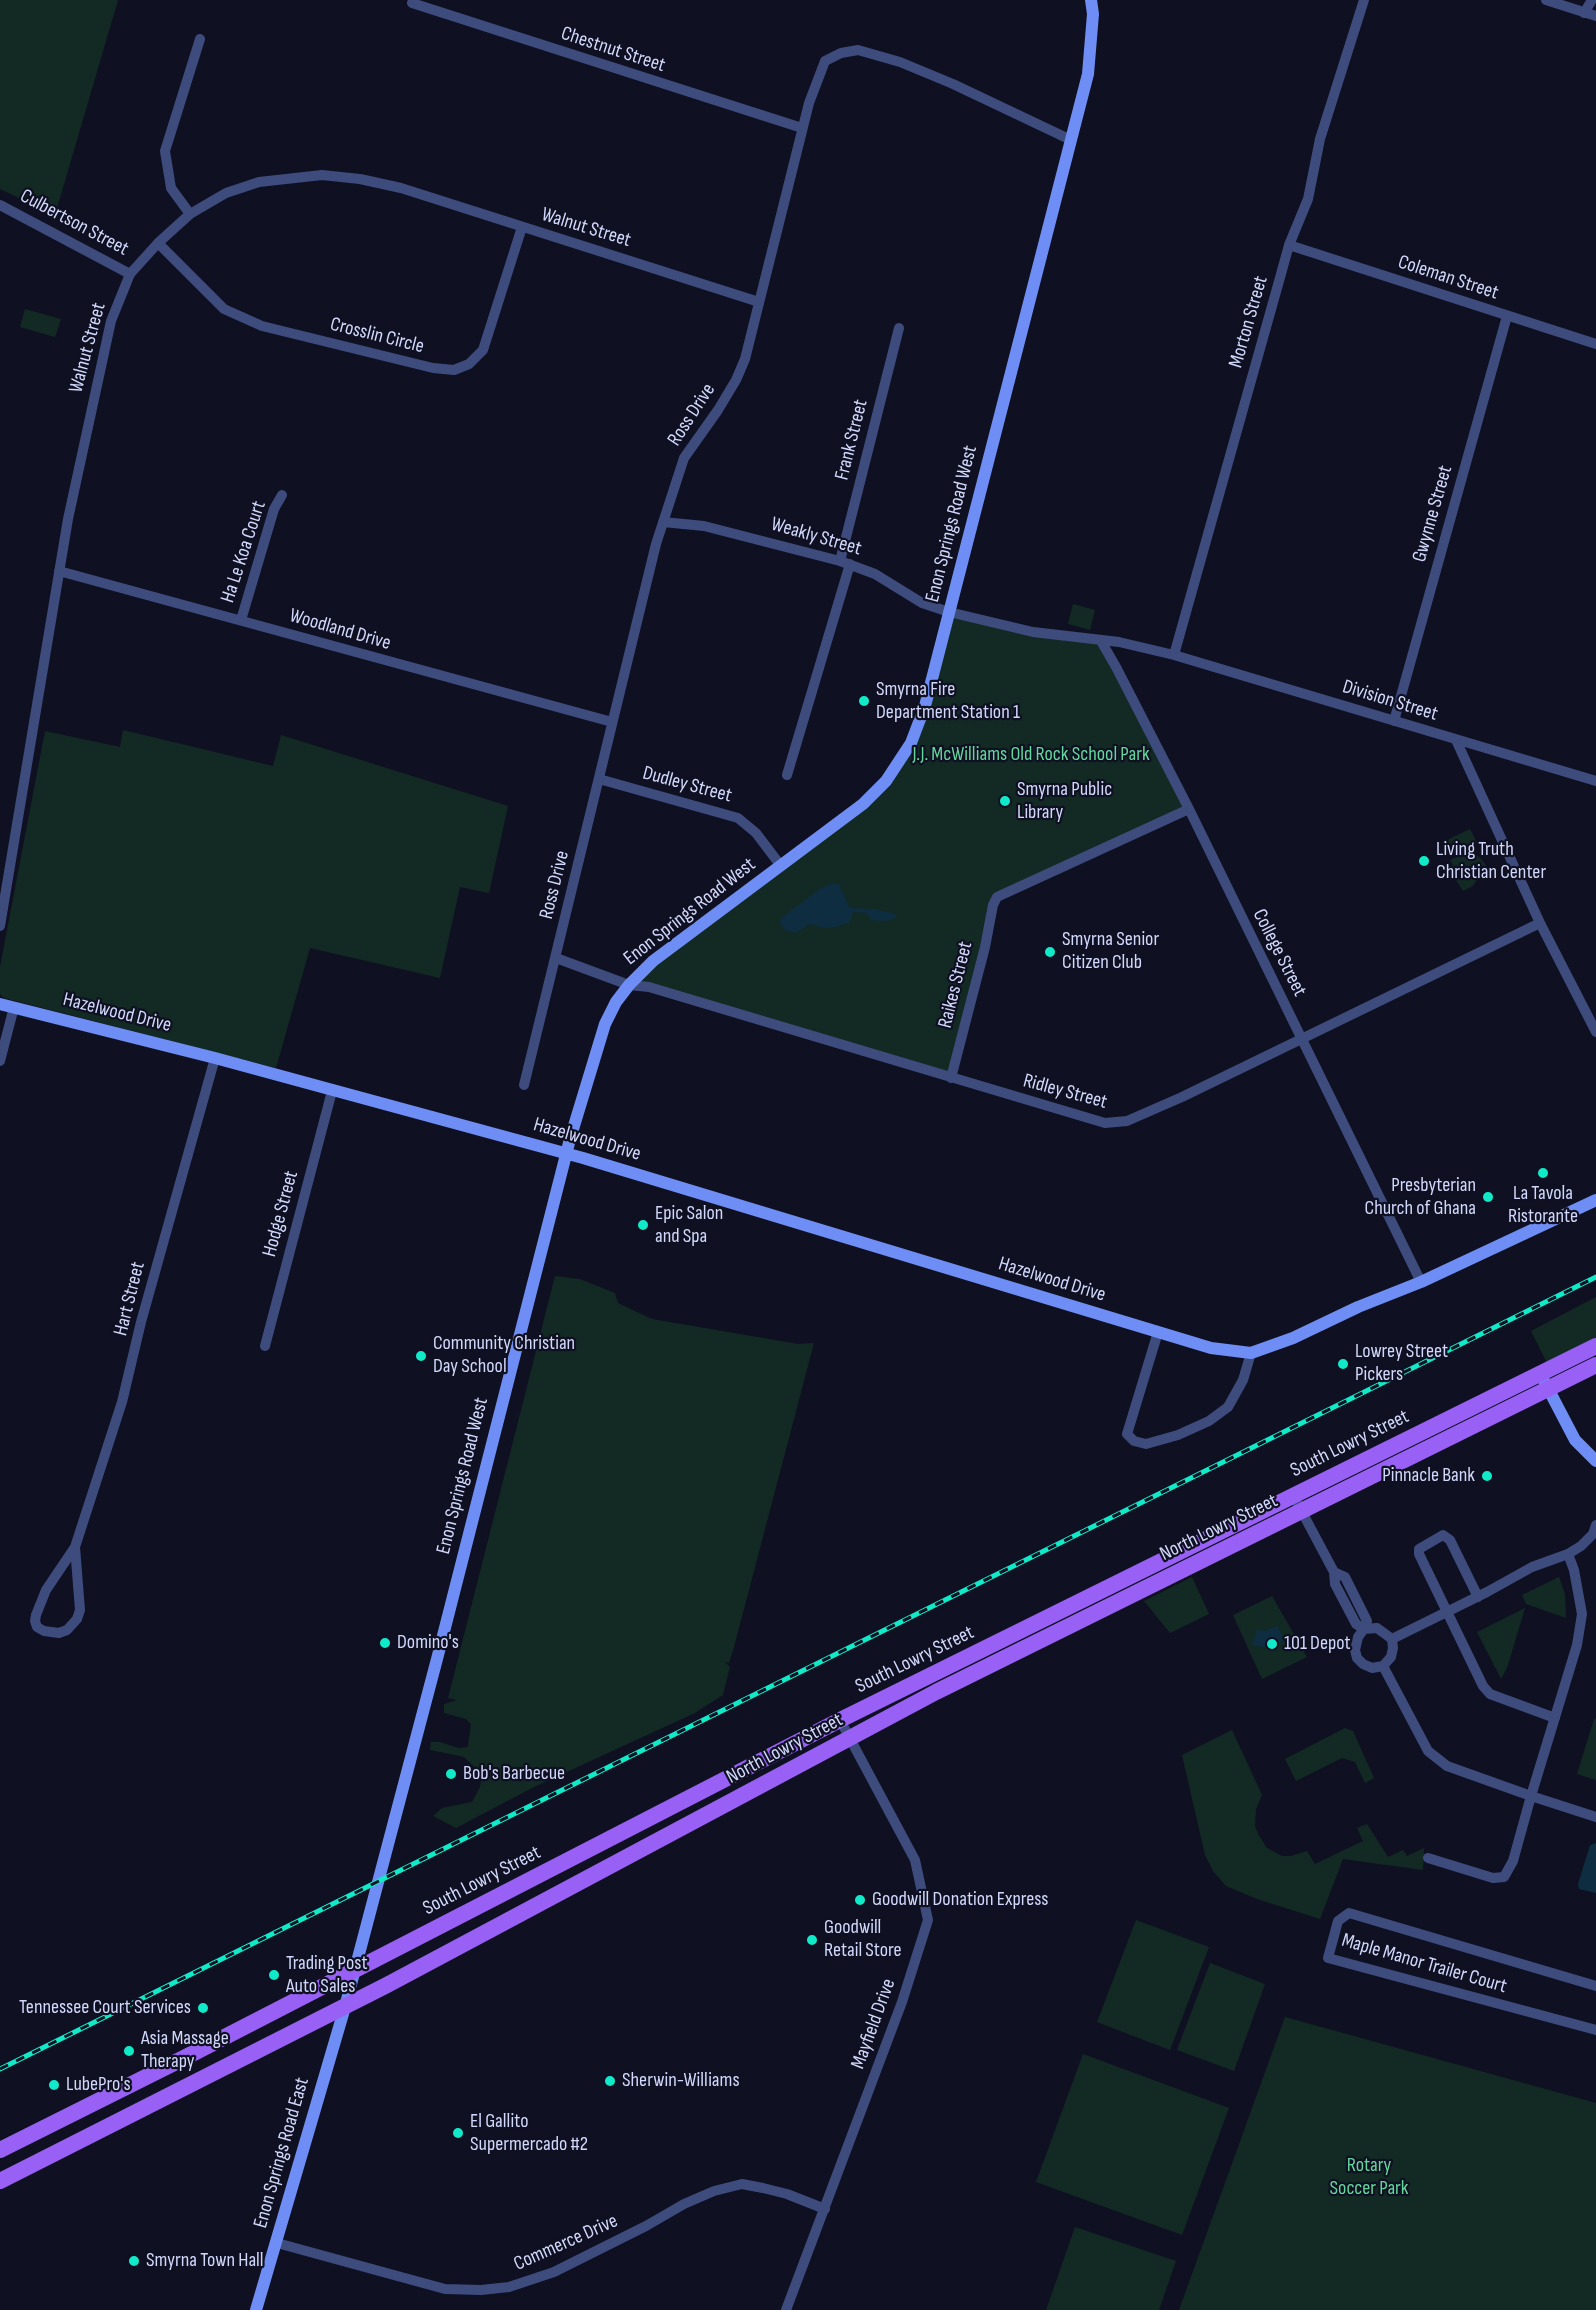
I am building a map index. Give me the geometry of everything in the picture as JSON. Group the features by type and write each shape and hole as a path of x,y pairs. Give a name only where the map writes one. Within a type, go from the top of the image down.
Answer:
{"main road":[{"name":"South Lowry Street","path":"0,2150 354,1971 840,1720 1596,1346"},
{"name":"North Lowry Street","path":"0,2181 345,2007 936,1692 1596,1365"},
{"path":"119,2091 126,2119"}],"street":[{"name":"Enon Springs Road West","path":"345,2007 567,1153 605,1024 616,1002 653,961 863,804 896,767 911,743 920,722 1088,74 1092,44 1091,0"},
{"name":"Morton Street","path":"1174,655 1289,245 1308,198 1320,139 1364,0"},
{"path":"1545,0 1596,16"},
{"path":"1584,13 1592,0"},
{"name":"Chestnut Street","path":"412,3 802,128"},
{"path":"190,214 171,188 165,151 201,39"},
{"name":"Ross Drive","path":"524,1085 663,522 684,458 736,380 752,337 802,128 816,80 825,61 841,53 858,50 900,62 922,70 1071,140"},
{"name":"Walnut Street","path":"0,926 59,571 111,321 130,274 158,243 190,214 226,193 260,182 322,175 360,179 401,188 759,302"},
{"name":"Culbertson Street","path":"0,205 130,274"},
{"name":"Crosslin Circle","path":"158,243 224,309 262,326 433,368 454,370 469,364 483,350 522,227"},
{"name":"Coleman Street","path":"1289,245 1596,344"},
{"name":"Gwynne Street","path":"1394,722 1507,316"},
{"name":"Frank Street","path":"787,775 845,563 898,328"},
{"name":"Ha Le Koa Court","path":"241,620 273,509 282,495"},
{"name":"Weakly Street","path":"663,522 705,526 845,563 875,574 930,607 949,612"},
{"name":"Woodland Drive","path":"59,571 612,722"},
{"path":"949,612 1033,632 1119,642 1174,655"},
{"name":"College Street","path":"1101,641 1189,809 1421,1282"},
{"name":"Division Street","path":"1174,655 1596,781"},
{"path":"1456,740 1540,923 1596,1032"},
{"name":"Dudley Street","path":"599,779 738,818 756,833 781,866"},
{"name":"Raikes Street","path":"951,1078 985,947 994,900 1004,892 1078,861 1189,809"},
{"name":"Ridley Street","path":"556,958 629,985 649,987 1085,1119 1105,1123 1127,1121 1540,923"},
{"name":"Hazelwood Drive","path":"0,1004 215,1058 567,1153 1211,1348 1251,1353 1293,1338 1358,1307 1421,1282 1596,1200"},
{"path":"0,1061 14,1008"},
{"name":"Hart Street","path":"75,1547 80,1597 77,1619 67,1630 59,1633 44,1631 38,1628 35,1622 39,1607 46,1590 75,1547 122,1402 141,1322 215,1058"},
{"name":"Hodge Street","path":"265,1346 332,1091"},
{"path":"1158,1332 1127,1434 1134,1441 1146,1444 1178,1435 1209,1421 1228,1407 1243,1380 1251,1353"},
{"path":"1540,1373 1575,1440 1596,1461"},
{"path":"1293,1495 1334,1572 1335,1584 1356,1624 1364,1629 1377,1628 1392,1639 1391,1657 1383,1666 1372,1668 1357,1658 1355,1650 1358,1637 1364,1629"},
{"path":"1392,1639 1478,1597 1532,1567 1568,1554 1581,1546 1593,1534 1596,1525"},
{"path":"1478,1597 1449,1539 1443,1535 1419,1549 1419,1554 1483,1686 1490,1694 1555,1718"},
{"path":"1428,1858 1493,1878 1504,1877 1513,1861 1577,1645 1582,1614 1574,1570 1568,1554"},
{"path":"1383,1666 1428,1751 1448,1767 1596,1817"},
{"name":"Mayfield Drive","path":"786,2310 902,2002 928,1920 915,1860 840,1720"},
{"name":"Maple Manor Trailer Court","path":"1596,1986 1349,1913 1338,1921 1328,1958 1596,2030"},
{"name":"Enon Springs Road East","path":"256,2310 345,2007"},
{"name":"Commerce Drive","path":"277,2243 446,2289 481,2290 509,2287 554,2272 646,2226 684,2204 714,2191 733,2186 742,2184 763,2188 787,2194 825,2209"}],"green space":[{"path":"0,0 118,0 55,215 0,189"},
{"path":"25,309 61,319 55,337 20,327"},
{"path":"1073,604 1095,610 1090,630 1068,624"},
{"name":"J.J. McWilliams Old Rock School Park","path":"949,612 1101,641 1189,809 1000,894 951,1078 629,985 852,813 904,755"},
{"path":"123,730 273,766 281,735 508,806 489,893 460,887 440,978 310,948 276,1068 4,998 0,994 0,967 45,731 120,747"},
{"path":"1470,829 1477,843 1454,854 1447,842"},
{"path":"1468,852 1478,856 1486,865 1473,886 1463,891 1448,867 1453,865 1450,860"},
{"path":"555,1276 580,1279 615,1293 618,1303 652,1319 798,1344 814,1343 734,1647 729,1663 724,1661 730,1667 723,1695 695,1713 534,1787 456,1828 433,1816 442,1808 472,1802 480,1787 482,1774 464,1757 430,1750 431,1742 440,1742 458,1748 468,1747 471,1724 466,1719 444,1713 444,1704 457,1700 448,1698"},
{"path":"1596,1297 1596,1338 1547,1363 1531,1331"},
{"path":"1192,1577 1209,1614 1170,1633 1144,1601"},
{"path":"1559,1577 1565,1594 1566,1618 1526,1604 1522,1595"},
{"name":"101 Depot","path":"1272,1596 1307,1657 1262,1679 1233,1615"},
{"path":"1525,1608 1507,1668 1501,1679 1477,1632"},
{"path":"1594,1719 1596,1719 1596,1780 1577,1774"},
{"path":"1345,1728 1353,1731 1374,1778 1365,1783 1355,1762 1342,1758 1296,1781 1285,1759"},
{"path":"1232,1730 1262,1795 1256,1809 1255,1826 1267,1848 1282,1856 1307,1851 1315,1864 1363,1841 1357,1828 1367,1824 1388,1857 1403,1850 1407,1856 1424,1848 1423,1870 1343,1859 1320,1919 1257,1899 1226,1886 1213,1871 1205,1855 1182,1755"},
{"path":"1136,1920 1209,1947 1170,2050 1097,2022"},
{"path":"1210,1963 1265,1984 1234,2071 1177,2050"},
{"name":"Rotary Soccer Park","path":"1285,2017 1596,2103 1596,2310 1179,2310"},
{"path":"1083,2054 1229,2108 1182,2235 1036,2182"},
{"path":"1075,2227 1176,2261 1159,2310 1046,2310"}],"water":[{"path":"833,883 839,884 851,908 874,909 896,914 896,917 892,920 871,920 867,913 853,912 849,923 835,927 825,928 809,924 796,933 785,930 780,923 781,918 821,888"},
{"path":"1277,1626 1284,1640 1269,1648 1252,1645 1257,1629 1264,1631"},
{"path":"1596,1843 1596,1893 1579,1889 1578,1884 1590,1845"}],"railway":[{"path":"0,2069 1596,1277"}],"place":[{"name":"Smyrna Fire Department Station 1","path":"864,701"},
{"name":"Smyrna Public Library","path":"1005,801"},
{"name":"Living Truth Christian Center","path":"1424,861"},
{"name":"Smyrna Senior Citizen Club","path":"1050,952"},
{"name":"La Tavola Ristorante","path":"1543,1173"},
{"name":"Presbyterian Church of Ghana","path":"1488,1197"},
{"name":"Epic Salon and Spa","path":"643,1225"},
{"name":"Community Christian Day School","path":"421,1356"},
{"name":"Lowrey Street Pickers","path":"1343,1364"},
{"name":"Pinnacle Bank","path":"1487,1476"},
{"name":"Domino's","path":"385,1643"},
{"name":"101 Depot","path":"1272,1644"},
{"name":"Bob's Barbecue","path":"451,1774"},
{"name":"Goodwill Donation Express","path":"860,1900"},
{"name":"Goodwill Retail Store","path":"812,1940"},
{"name":"Trading Post Auto Sales","path":"274,1975"},
{"name":"Tennessee Court Services","path":"203,2008"},
{"name":"Asia Massage Therapy","path":"129,2051"},
{"name":"Sherwin-Williams","path":"610,2081"},
{"name":"LubePro's","path":"54,2085"},
{"name":"El Gallito Supermercado #2","path":"458,2133"},
{"name":"Smyrna Town Hall","path":"134,2261"}]}
